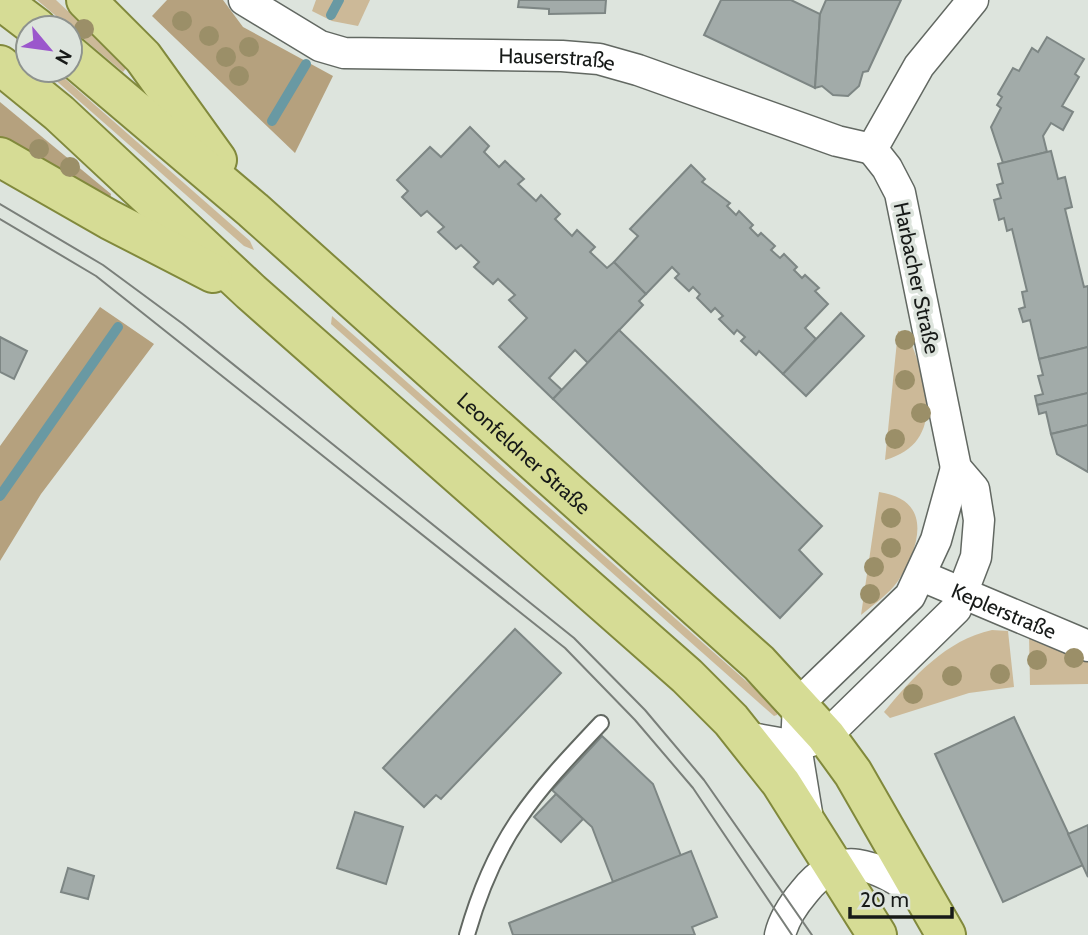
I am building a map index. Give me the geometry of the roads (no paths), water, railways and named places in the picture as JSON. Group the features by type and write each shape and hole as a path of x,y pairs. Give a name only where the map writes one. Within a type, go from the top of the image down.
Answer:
{"main road":[{"path":"0,0 18,14"},
{"path":"86,0 143,57 253,210"},
{"path":"0,65 59,113 251,292 666,658 745,737 810,827 877,935"},
{"name":"Leonfeldner Straße","path":"84,67 253,210 759,663 798,704 811,741 858,781 946,935"},
{"path":"0,158 110,220 251,292"}],"street":[{"name":"Hauserstraße","path":"244,0 320,46 344,53 562,56 599,60 638,70 837,141 872,149"},
{"path":"872,149 919,66 973,0"},
{"name":"Harbacher Straße","path":"798,704 910,597 922,576 936,540 956,468 900,193 887,168 872,149"},
{"name":"Harbacher Straße","path":"811,741 941,627 964,594 976,557 979,520 974,489 956,468"},
{"name":"Keplerstraße","path":"922,576 1088,646"},
{"path":"745,737 811,741 810,827"},
{"path":"780,935 792,906 809,884 833,866 851,862 880,870 926,897"}],"lane":[{"path":"467,935 481,885 510,828 545,782 601,723"}],"waterway":[{"path":"331,15 339,0"},
{"path":"272,121 306,64"},
{"path":"0,496 118,327"}],"tram line":[{"path":"0,204 103,265 183,324 574,638 645,710 704,780 812,935"},
{"path":"0,219 96,276 565,648 635,720 693,788 792,935"}]}
